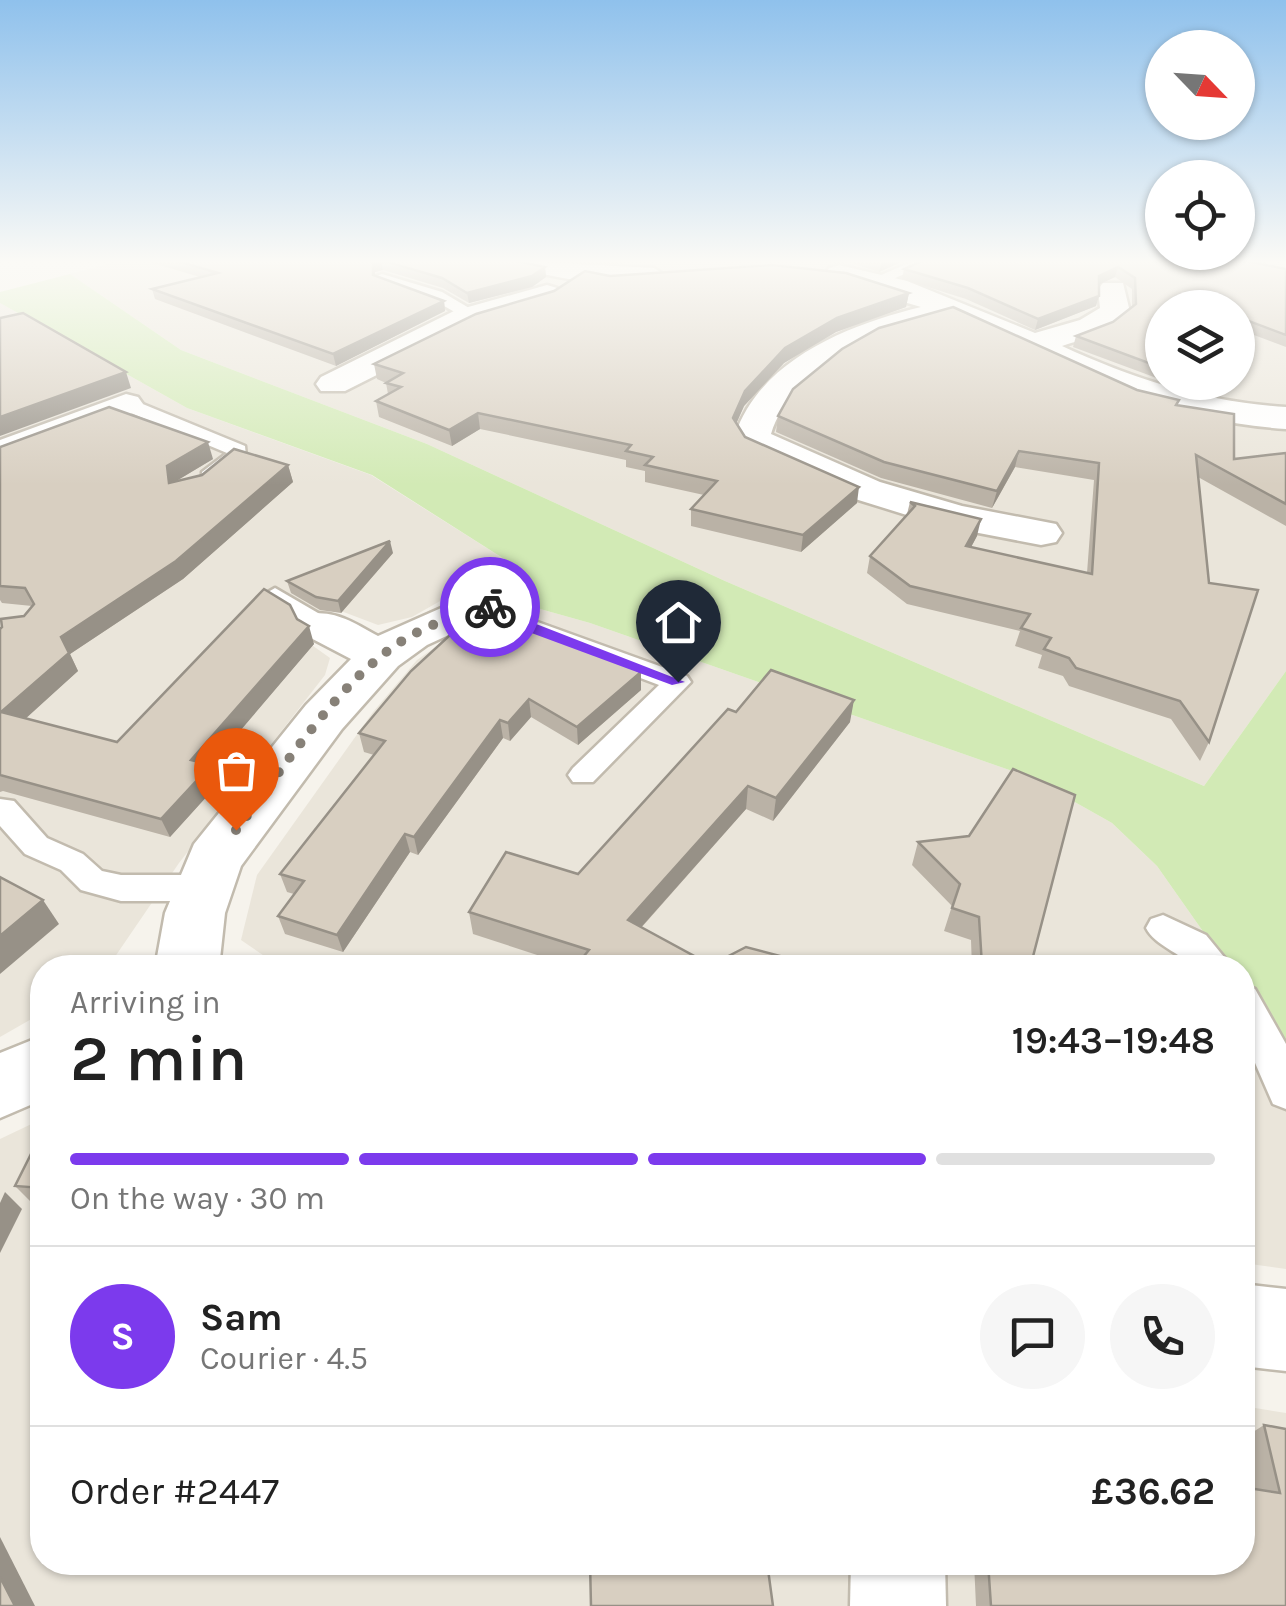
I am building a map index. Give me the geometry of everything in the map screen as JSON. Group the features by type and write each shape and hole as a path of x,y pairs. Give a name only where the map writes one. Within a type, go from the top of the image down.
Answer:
{"street":[{"path":"333,384 433,335"},
{"path":"859,335 825,350 779,392 756,420 753,435 758,442 866,490 956,517 1042,533"},
{"path":"1018,335 1145,396 1228,415 1286,418"},
{"path":"1037,343 1064,335"},
{"path":"44,398 84,420"},
{"path":"0,453 126,404"},
{"path":"189,955 195,913 214,859 324,716 381,656 411,635 497,597"},
{"path":"321,625 381,656"},
{"path":"0,1087 30,1072"},
{"path":"1255,1326 1286,1330"},
{"path":"898,1575 898,1606"}],"lane":[{"path":"126,404 238,450 216,472 182,491"},
{"path":"274,595 321,625"},
{"path":"497,597 523,625 678,682 583,775"},
{"path":"3,809 36,846 72,862 92,881 121,888 204,888"},
{"path":"1163,928 1194,945 1204,955"},
{"path":"1255,1022 1286,1092"}],"shaded area":[{"path":"0,335 57,335 187,408 371,475 509,562 412,617 378,625 333,608 295,633 330,658 325,675 179,863 116,955 30,955 30,1020 0,1037"},
{"path":"159,335 1145,335 1145,400 1255,400 1255,335 1286,335 1286,671 1204,786 725,581 427,444 181,350"},
{"path":"533,607 590,623 1032,778 1112,823 1157,866 1220,955 263,955 241,940 257,875 373,712 417,660 468,624"},
{"path":"1255,1007 1286,1051 1286,1269 1255,1265"},
{"path":"30,1125 30,1575 1255,1575 1255,1408 1286,1413 1286,1606 0,1606 0,1139"}],"green space":[{"path":"57,335 159,335 181,350 427,444 725,581 1204,786 1286,671 1286,1051 1255,1006 1255,955 1220,955 1157,866 1112,823 1032,778 590,623 533,607 509,562 372,475 187,408"}],"building":[{"path":"0,335 61,335 126,372 0,417"},
{"path":"280,335 373,335 333,354"},
{"path":"433,335 808,335 785,348 745,391 733,418 745,437 859,487 803,535 691,509 717,481 645,465 653,457 626,451 631,445 478,413 449,430 376,401 401,387 386,383 403,373 374,364"},
{"path":"867,335 1015,335 1145,392 1145,400 1179,400 1176,405 1234,414 1234,459 1286,453 1286,504 1196,455 1209,583 1258,590 1209,742 1180,701 1076,668 1069,658 1044,649 1051,638 1021,628 1030,614 910,586 870,556 915,506 910,502 981,519 966,546 1092,574 1099,463 1019,451 997,491 884,462 778,416 793,389 842,349"},
{"path":"1145,335 1145,362 1076,336"},
{"path":"109,407 208,442 167,466 169,483 202,475 234,449 288,465 176,561 61,637 69,653 1,712 117,742 264,589 290,605 297,619 309,626 191,760 211,765 161,819 0,775 1,619 24,616 34,604 25,588 0,586 0,447"},
{"path":"390,541 338,601 316,597 287,581"},
{"path":"475,612 605,655 641,672 577,727 529,699 508,723 500,720 414,837 405,834 337,935 278,916 304,881 280,874 385,741 359,733 411,671"},
{"path":"771,670 854,700 776,798 748,786 628,920 693,955 585,955 589,950 469,912 506,852 578,874 728,709 736,712"},
{"path":"1013,769 1075,795 1033,955 981,955 979,917 952,908 960,884 918,842 969,836"},
{"path":"0,877 43,900 0,936"},
{"path":"746,947 776,955 730,955"},
{"path":"30,1156 30,1187 15,1186"},
{"path":"1264,1425 1286,1429 1286,1606 991,1606 989,1575 1255,1575 1255,1489 1280,1493"},
{"path":"590,1575 769,1575 773,1606 591,1606"},
{"path":"0,1577 15,1606 0,1606"}],"way so far":[{"path":"236,830 324,716 381,656 411,635 483,603 490,607"}],"route":[{"path":"490,607 523,625 678,682"}]}
